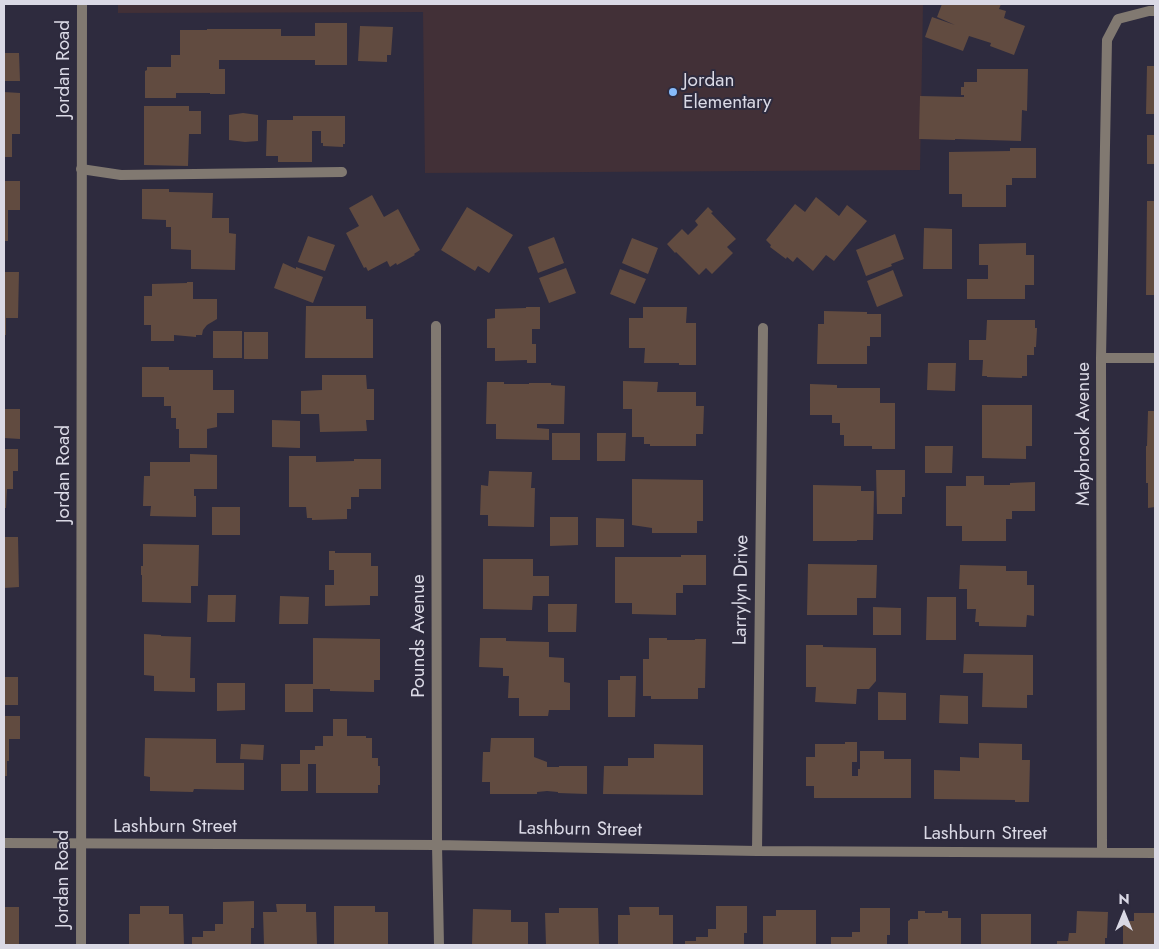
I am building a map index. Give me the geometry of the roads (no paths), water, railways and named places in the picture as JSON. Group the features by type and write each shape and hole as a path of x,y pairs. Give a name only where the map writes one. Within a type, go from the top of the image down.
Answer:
{"street":[{"name":"Jordan Road","path":"81,945 82,4"},
{"name":"Maybrook Avenue","path":"1102,852 1102,358 1107,40 1118,19 1155,11"},
{"path":"81,169 121,175 342,172"},
{"name":"Pounds Avenue","path":"436,326 437,845 439,945"},
{"name":"Larrylyn Drive","path":"757,851 763,328"},
{"path":"1102,358 1155,358"},
{"name":"Lashburn Street","path":"4,844 437,845 757,851 1155,853"}],"place":[{"name":"Jordan Elementary","path":"673,92"}]}
